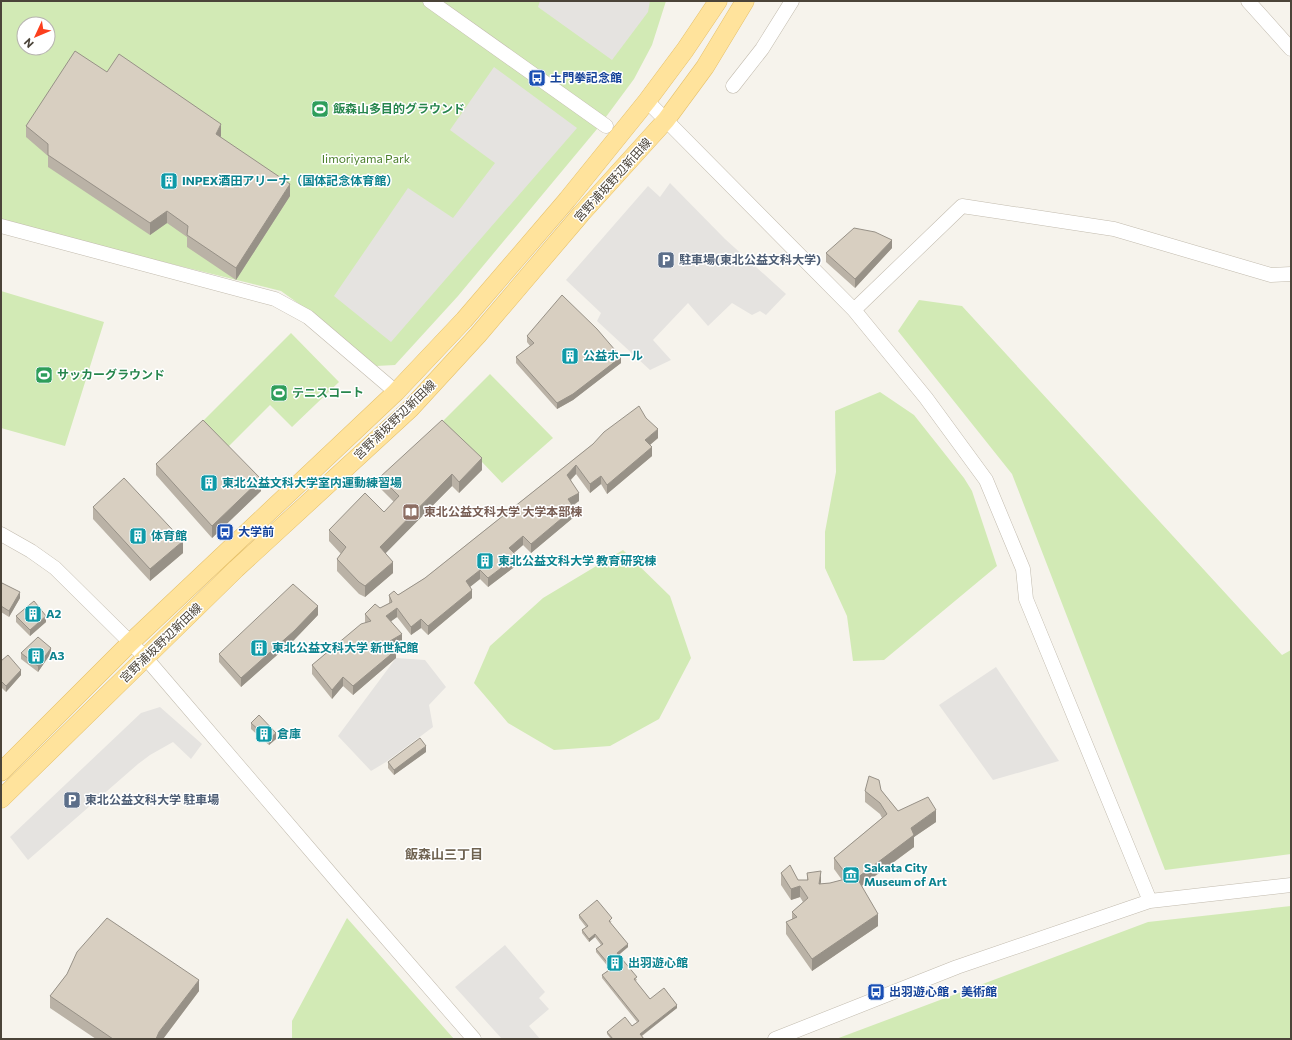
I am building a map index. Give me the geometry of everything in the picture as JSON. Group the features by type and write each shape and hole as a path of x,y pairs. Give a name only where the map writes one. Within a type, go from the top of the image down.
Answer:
{"main road":[{"name":"宮野浦坂野辺新田線","path":"1,772 130,643 396,392 464,320 567,200 647,101 718,1"},
{"name":"宮野浦坂野辺新田線","path":"1,799 236,569 410,409 478,334 581,214 666,120 705,67 745,1"}],"street":[{"path":"430,1 606,126"},
{"path":"733,86 750,66 774,32 792,1"},
{"path":"1248,1 1291,49"},
{"path":"647,101 854,310 926,398 986,480 1023,569 1026,599 1150,901"},
{"path":"854,310 962,206 1114,229 1271,274 1291,274"},
{"path":"1,226 275,299 308,317 396,392"},
{"path":"1,535 31,551 55,568 145,657 474,1039"},
{"path":"775,1039 957,967 1150,901 1291,885"}],"green space":[{"name":"Iimoriyama Park","path":"1,1 666,1 652,45 634,79 597,129 458,296 395,365 376,366 320,319 281,291 1,222"},
{"name":"サッカーグラウンド","path":"1,291 104,322 65,446 1,428"},
{"path":"919,300 962,306 1282,655 1291,650 1291,854 1165,870 1012,474 898,331"},
{"name":"テニスコート","path":"291,333 339,382 292,427 270,405 227,448 202,422"},
{"path":"490,374 553,438 502,483 443,421"},
{"path":"880,392 914,415 964,478 972,491 997,566 884,660 853,661 847,616 825,568 825,532 836,472 835,411"},
{"path":"623,550 670,596 691,658 659,719 610,746 554,750 508,723 474,683 490,646 543,598"},
{"path":"1291,906 1291,1039 836,1039 1148,922"},
{"path":"347,918 454,1039 292,1039 292,1021"}],"shaded area":[{"path":"540,1 650,1 648,12 612,60 538,7"},
{"path":"494,67 577,128 391,342 334,296 408,188 453,218 495,163 450,130"},
{"name":"駐車場(東北公益文科大学)","path":"670,183 725,239 786,294 766,315 760,311 752,315 732,303 708,326 688,303 653,340 671,360 650,370 597,321 601,313 566,280 648,186 660,197"},
{"path":"396,658 425,660 446,687 429,705 433,727 386,762 371,771 338,736"},
{"path":"996,667 1059,761 993,780 939,705"},
{"name":"東北公益文科大学 駐車場","path":"160,707 202,744 191,759 173,742 150,755 28,860 10,837 141,713"},
{"path":"505,945 545,992 539,998 549,1009 529,1026 540,1039 502,1039 455,987"}],"building":[{"name":"INPEX酒田アリーナ（国体記念体育館）","path":"75,51 107,72 119,54 221,124 216,134 290,184 236,268 187,235 188,226 167,211 150,223 48,155 48,144 26,126"},
{"path":"854,228 875,232 892,240 855,279 826,253"},
{"name":"公益ホール","path":"562,295 597,329 621,357 573,394 557,403 516,357 534,343 527,336"},
{"name":"東北公益文科大学 教育研究棟","path":"639,406 646,418 658,429 645,440 652,447 607,485 601,476 590,484 576,465 567,475 579,493 568,499 574,508 531,544 523,536 509,548 517,556 488,578 480,570 466,581 472,590 428,626 421,619 411,627 397,608 386,616 402,634 390,641 396,650 353,686 343,677 332,690 312,665 361,624 371,621 365,614 375,604 380,608 392,602 389,595 394,591 398,595 425,578 593,444 604,432"},
{"name":"東北公益文科大学室内運動練習場","path":"203,420 261,479 212,526 156,464"},
{"name":"東北公益文科大学 大学本部棟","path":"442,420 482,458 459,482 452,474 380,547 393,562 365,586 359,582 337,559 346,547 329,530 365,493 384,512 399,496 380,477"},
{"name":"体育館","path":"124,478 183,541 150,569 93,507"},
{"path":"2,583 20,592 9,611 1,606"},
{"name":"東北公益文科大学 新世紀館","path":"293,584 318,606 294,631 241,678 219,654"},
{"name":"A2","path":"34,601 46,616 30,630 16,616"},
{"name":"A3","path":"38,637 51,648 38,666 21,653"},
{"path":"8,655 21,670 6,686 1,681 1,661"},
{"path":"259,715 276,733 269,739 251,723"},
{"path":"420,738 426,746 394,770 388,762"},
{"path":"869,776 879,780 881,790 898,811 928,797 936,810 911,828 914,835 857,878 878,914 812,959 786,922 797,917 792,912 808,898 800,886 791,889 781,873 790,865 798,880 808,880 807,873 821,871 819,884 849,878 834,858 887,814 880,803 865,791"},
{"name":"出羽遊心館","path":"597,900 612,918 609,921 628,944 617,953 637,977 634,979 650,999 664,988 677,1005 640,1034 644,1039 613,1039 607,1032 625,1017 632,1026 639,1021 602,975 612,968 596,949 603,944 595,934 589,939 582,930 588,926 579,915"},
{"path":"107,918 199,980 159,1032 156,1039 113,1039 50,996 67,974 77,952"}],"place":[{"name":"土門拳記念館","path":"537,78"},
{"name":"飯森山多目的グラウンド","path":"320,109"},
{"name":"INPEX酒田アリーナ（国体記念体育館）","path":"169,181"},
{"name":"駐車場(東北公益文科大学)","path":"666,260"},
{"name":"公益ホール","path":"570,356"},
{"name":"サッカーグラウンド","path":"44,375"},
{"name":"テニスコート","path":"279,393"},
{"name":"東北公益文科大学室内運動練習場","path":"209,483"},
{"name":"東北公益文科大学 大学本部棟","path":"411,512"},
{"name":"大学前","path":"225,532"},
{"name":"体育館","path":"138,536"},
{"name":"東北公益文科大学 教育研究棟","path":"485,561"},
{"name":"A2","path":"33,614"},
{"name":"東北公益文科大学 新世紀館","path":"259,648"},
{"name":"A3","path":"36,656"},
{"name":"倉庫","path":"264,734"},
{"name":"東北公益文科大学 駐車場","path":"72,800"},
{"name":"Sakata City Museum of Art","path":"851,875"},
{"name":"出羽遊心館","path":"615,963"},
{"name":"出羽遊心館・美術館","path":"876,992"}],"district":[{"name":"飯森山三丁目","path":"444,854"}]}
